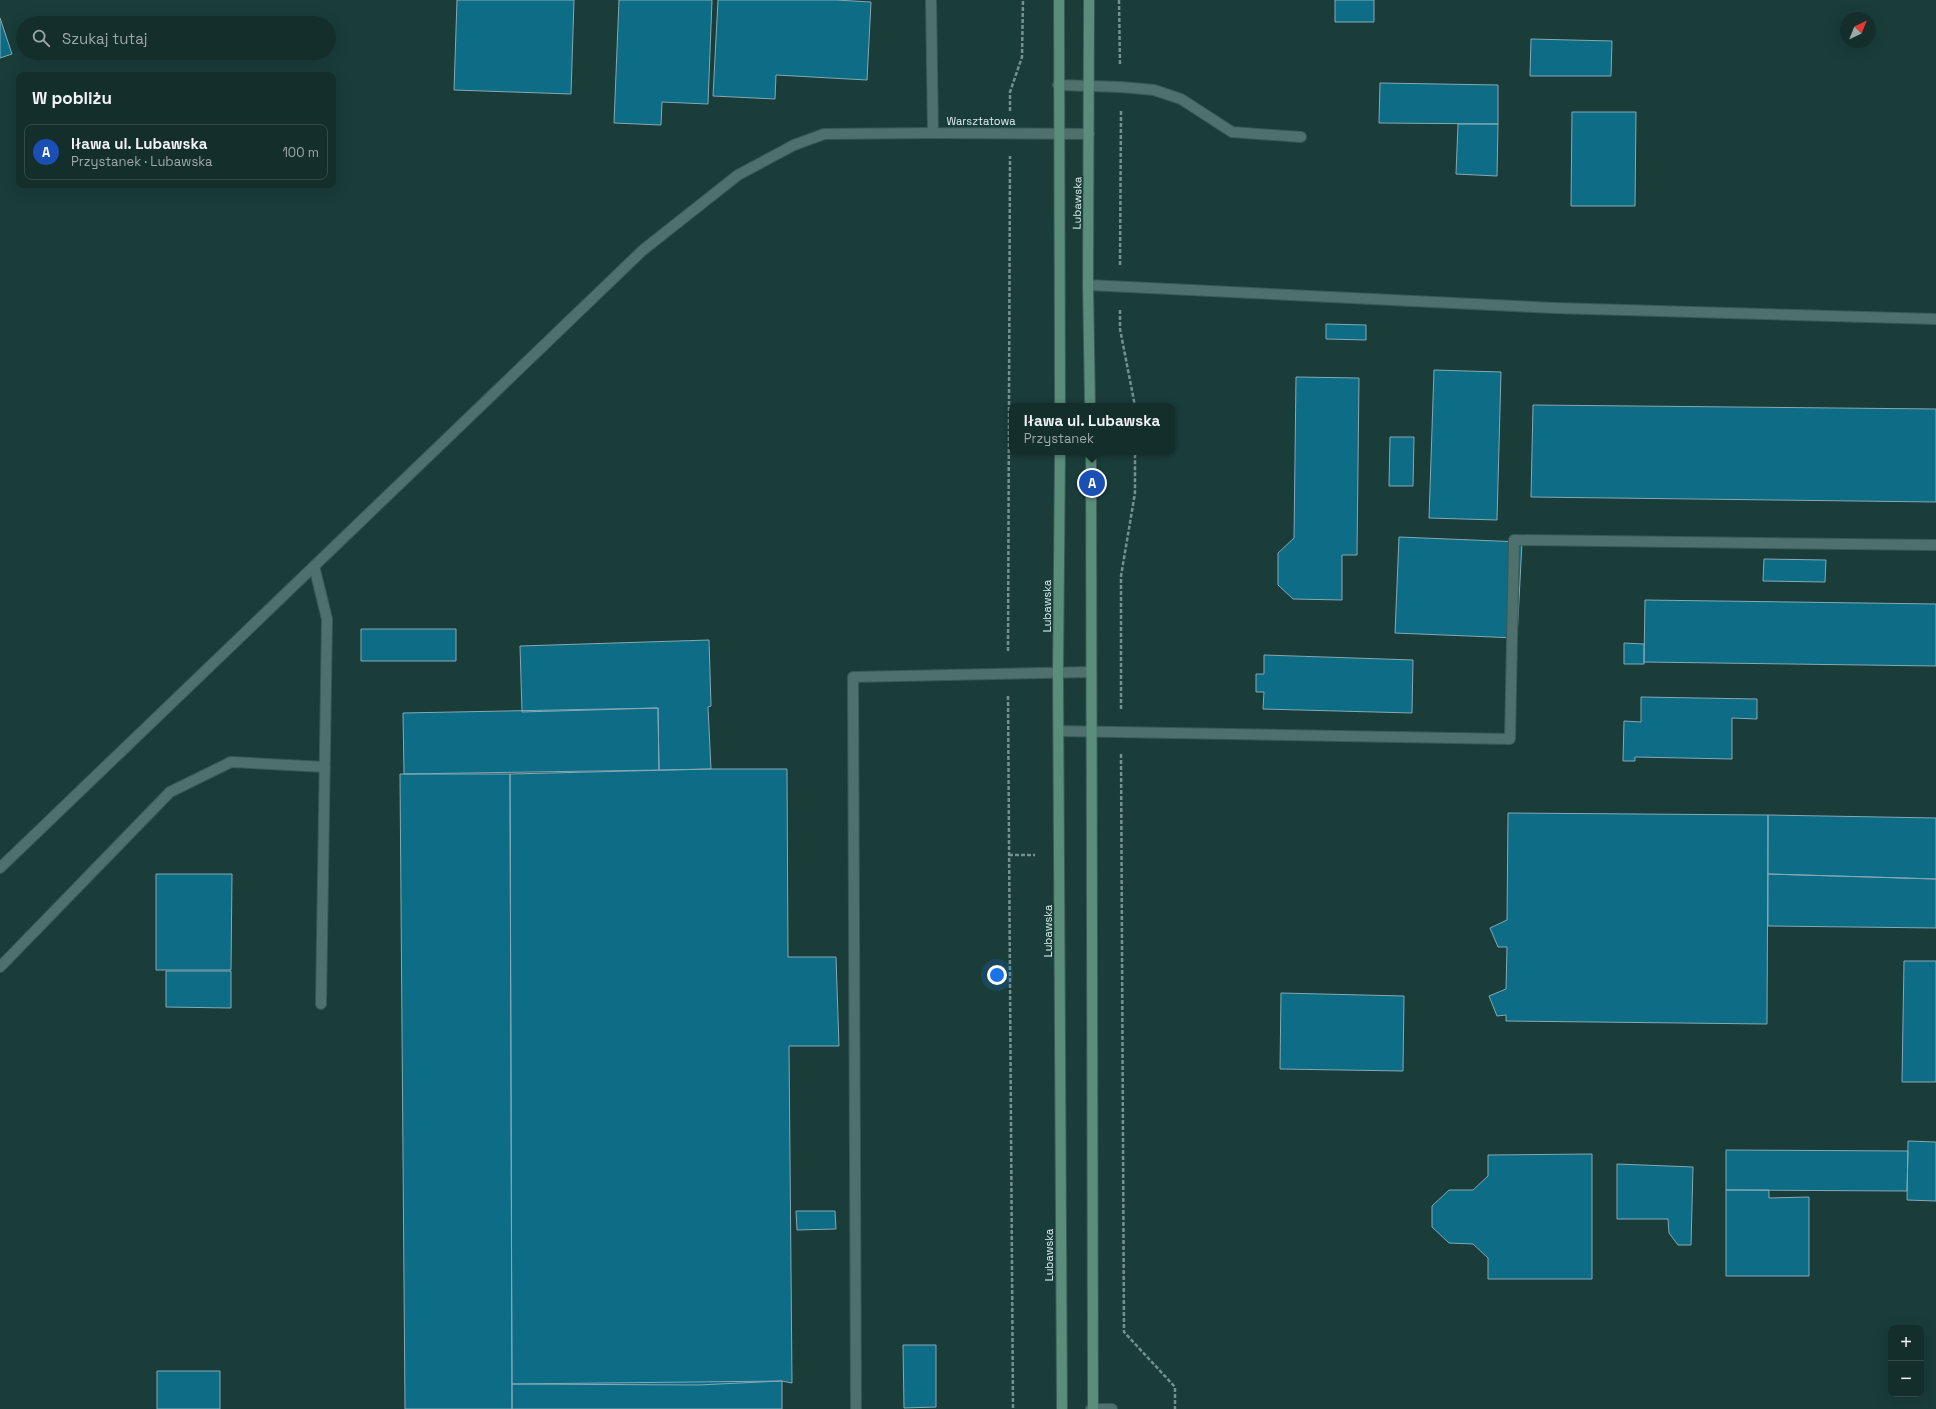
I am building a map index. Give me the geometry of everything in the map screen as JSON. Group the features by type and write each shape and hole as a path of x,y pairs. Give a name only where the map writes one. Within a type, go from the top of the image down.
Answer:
{"main road":[{"name":"Lubawska","path":"1059,0 1058,85 1060,403"},
{"name":"Lubawska","path":"1089,0 1088,285 1090,403"},
{"name":"Lubawska","path":"1060,455 1058,673 1062,1409"},
{"path":"1092,455 1092,1409"}],"street":[{"name":"Warsztatowa","path":"931,0 934,133 1010,132 1089,134"},
{"path":"1058,85 1089,85 1154,90 1180,99 1232,132 1301,137"},
{"path":"0,868 643,250 738,175 794,145 824,134 934,133"},
{"path":"1088,285 1554,308 1936,319"},
{"path":"1059,731 1510,739 1514,540 1936,545"},
{"path":"314,566 327,619 321,1004"},
{"path":"856,1409 853,677 1091,672"},
{"path":"0,967 170,792 231,762 325,767"},
{"path":"1092,1409 1112,1409"}],"path":[{"path":"1013,1409 1008,673 1010,92 1022,57 1023,0"},
{"path":"1119,0 1121,87 1120,329 1133,403"},
{"path":"1135,455 1136,493 1121,576 1124,1332 1175,1387 1175,1409"}],"building":[{"path":"457,0 574,0 571,94 454,90"},
{"path":"619,0 712,0 708,104 662,102 661,125 614,123"},
{"path":"718,0 836,0 871,2 867,80 776,75 775,99 713,96"},
{"path":"1335,0 1374,0 1374,22 1335,22"},
{"path":"0,18 12,54 0,58"},
{"path":"1531,39 1612,41 1611,76 1530,76"},
{"path":"1380,83 1498,85 1498,124 1379,123"},
{"path":"1572,112 1636,112 1635,206 1571,206"},
{"path":"1458,124 1498,124 1497,176 1456,174"},
{"path":"1326,324 1366,325 1366,340 1326,339"},
{"path":"1434,370 1501,372 1497,520 1429,518"},
{"path":"1296,377 1359,378 1357,555 1342,555 1342,600 1293,599 1278,585 1278,553 1294,538"},
{"path":"1533,405 1936,409 1936,502 1531,497"},
{"path":"1390,437 1414,437 1413,486 1389,486"},
{"path":"1399,537 1522,542 1517,638 1395,633"},
{"path":"1764,559 1826,560 1825,582 1763,581"},
{"path":"1645,600 1936,604 1936,666 1644,662"},
{"path":"361,629 456,629 456,661 361,661"},
{"path":"709,640 711,706 708,707 711,769 659,770 658,708 522,712 520,646"},
{"path":"1624,643 1644,644 1644,664 1624,664"},
{"path":"1264,655 1413,660 1412,713 1263,709 1264,692 1256,692 1256,674 1264,674"},
{"path":"1641,697 1757,699 1757,719 1732,718 1732,759 1635,757 1635,761 1623,761 1624,721 1641,722"},
{"path":"658,708 659,770 404,774 403,713"},
{"path":"711,769 787,769 788,957 836,957 839,1046 789,1046 792,1383 782,1381 698,1385 512,1384 510,774"},
{"path":"400,774 510,774 512,1409 405,1409"},
{"path":"1508,813 1768,815 1767,1024 1506,1021 1506,1015 1497,1016 1489,996 1506,989 1507,947 1498,947 1490,928 1507,920"},
{"path":"1768,815 1936,818 1936,879 1768,874"},
{"path":"156,874 232,874 231,970 156,970"},
{"path":"1768,874 1936,879 1936,928 1768,926"},
{"path":"1904,961 1936,961 1936,1082 1902,1082"},
{"path":"166,971 231,971 231,1008 166,1007"},
{"path":"1281,993 1404,996 1403,1071 1280,1069"},
{"path":"1908,1141 1936,1142 1936,1201 1907,1200"},
{"path":"1726,1150 1908,1151 1907,1191 1726,1190"},
{"path":"1592,1154 1592,1279 1488,1279 1488,1258 1473,1244 1449,1243 1432,1227 1432,1206 1449,1190 1473,1190 1488,1176 1488,1155"},
{"path":"1617,1164 1693,1167 1691,1245 1678,1245 1669,1233 1668,1219 1617,1219"},
{"path":"1726,1190 1769,1190 1769,1198 1809,1197 1809,1276 1726,1276"},
{"path":"796,1211 835,1211 836,1229 797,1230"},
{"path":"903,1345 936,1345 936,1407 904,1408"},
{"path":"157,1371 220,1371 220,1409 157,1409"},
{"path":"782,1381 782,1409 512,1409 512,1384"}],"place":[{"name":"Iława ul. Lubawska","path":"1092,483"}]}
